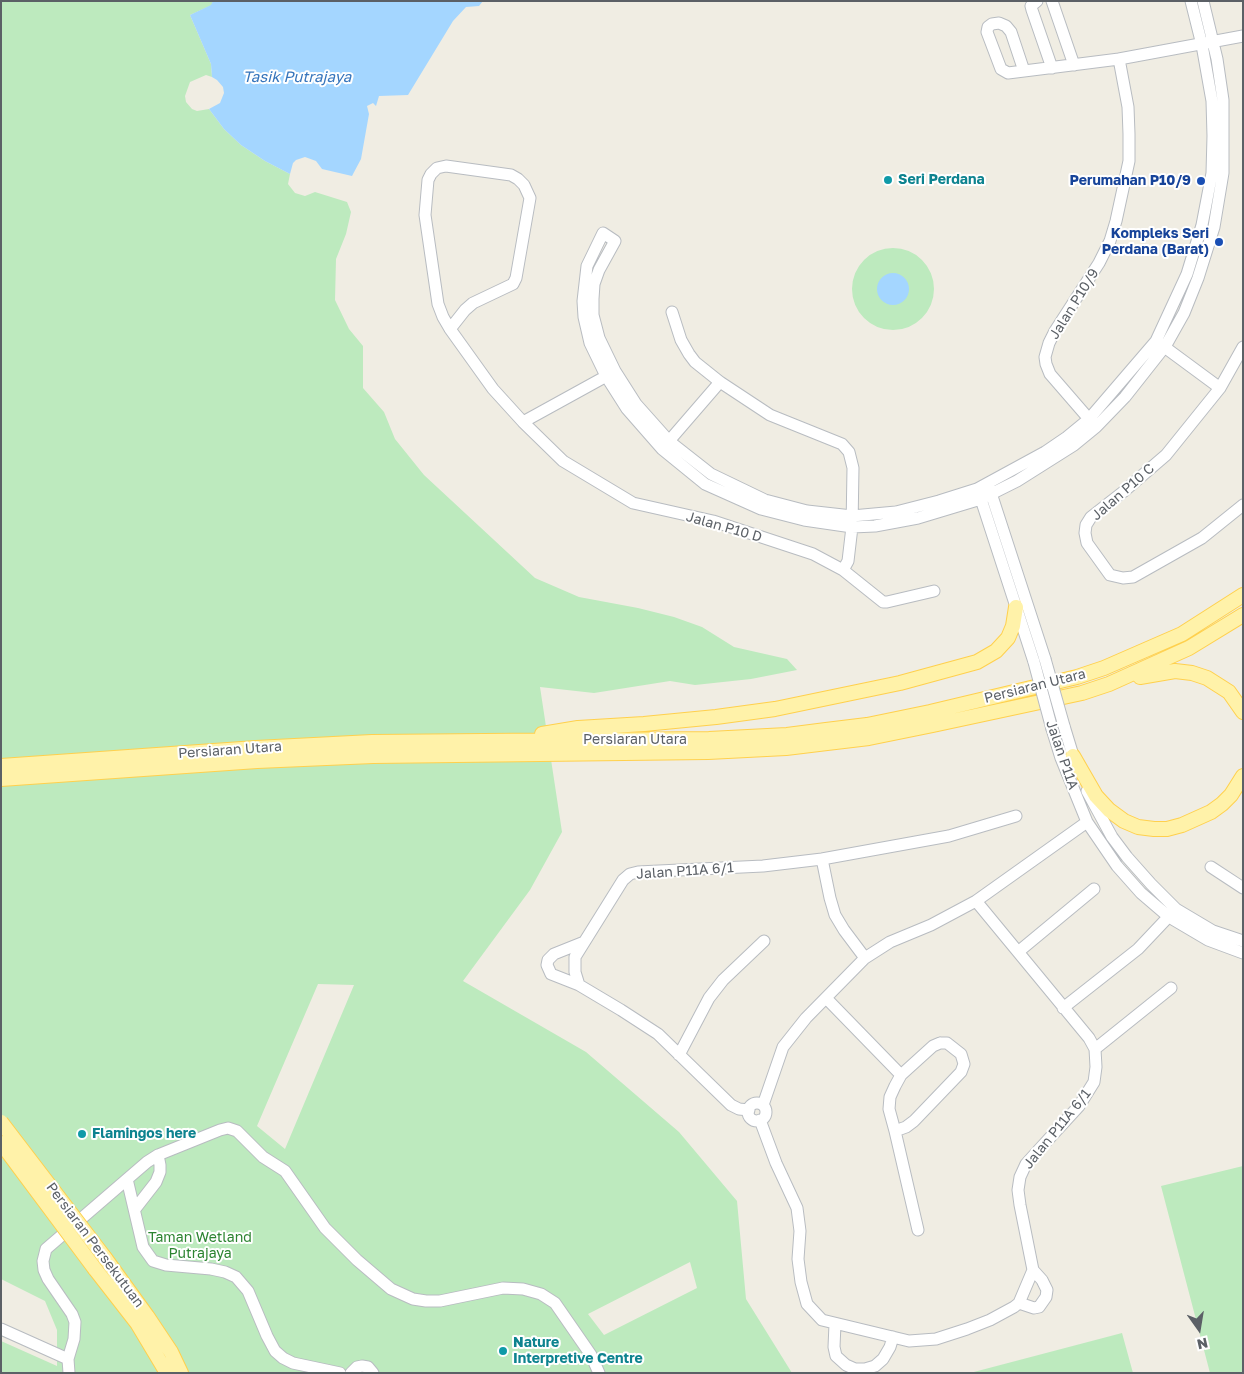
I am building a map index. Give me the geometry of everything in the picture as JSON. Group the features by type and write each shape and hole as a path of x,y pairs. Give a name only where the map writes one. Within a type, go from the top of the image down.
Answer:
{"main road":[{"name":"Persiaran Utara","path":"1,779 257,755 372,742 709,739 768,736 834,729 912,716 1078,677 1104,668 1182,634 1243,595"},
{"path":"507,741 578,728 644,724 767,710 900,683 977,662 996,651 1008,638 1014,626 1016,607"},
{"name":"Persiaran Utara","path":"1,766 257,755 373,756 708,752 786,748 869,738 1082,693 1109,684 1189,648 1243,615"},
{"path":"1109,684 1158,673 1175,671 1192,673 1207,678 1229,692 1243,712"},
{"path":"1073,756 1096,796 1108,810 1124,821 1138,827 1154,829 1167,829 1182,825 1210,812 1231,795 1243,776"},
{"name":"Persiaran Persekutuan","path":"1,1122 147,1316 182,1373"},
{"name":"Persiaran Persekutuan","path":"1,1143 137,1323 167,1373"}],"street":[{"path":"1037,1 1032,6 1032,10 1052,68"},
{"path":"1052,1 1074,65"},
{"path":"852,521 764,500 711,474 669,441 636,404 611,374 590,343 584,317 583,301 587,266 603,233 615,242 599,270 594,284 592,299 599,338 611,374 627,409 662,449 705,484 762,509 804,520 852,521 979,494 1051,461 1096,427 1125,397 1160,344 1184,313 1198,278 1217,212 1223,173 1223,100 1208,44 1191,1"},
{"path":"1202,1 1208,44"},
{"path":"1024,71 1119,59 1243,36"},
{"name":"Jalan P10/9","path":"1089,419 1050,374 1045,357 1055,331 1110,241 1116,221 1128,161 1129,134 1128,107 1119,59"},
{"name":"Jalan P10 D","path":"450,329 473,303 513,284 516,278 530,198 524,185 512,175 446,166 434,171 428,180 425,215 438,304 450,329 493,390 523,422 563,461 633,503 713,521 813,554 843,570 883,602 934,591"},
{"path":"672,312 681,340 689,354 695,362 720,382 770,415 842,444 849,452 853,468 852,521 848,561 843,570"},
{"path":"1160,344 1220,388"},
{"path":"990,489 1045,452 1089,419 1160,344"},
{"name":"Jalan P10 C","path":"1243,347 1220,388 1166,454 1124,492 1091,517 1086,525 1085,533 1088,543 1110,575 1123,578 1132,577 1202,538 1243,505"},
{"path":"523,422 611,374"},
{"path":"669,441 720,382"},
{"name":"Jalan P11A","path":"990,489 1040,661 1052,729 1061,758 1087,822 1117,866 1141,893 1173,913 1208,940 1243,953"},
{"name":"Jalan P11A","path":"979,494 1016,607 1040,661 1073,756 1092,800 1112,837 1173,913 1213,931 1243,941"},
{"name":"Jalan P11A 6/1","path":"579,985 574,964 575,957 623,880 630,874 638,872 763,866 822,859 949,836 1016,816"},
{"path":"763,1105 783,1047 826,998 865,958 890,942 932,925 976,901 1087,822"},
{"path":"822,859 835,915 865,958"},
{"path":"1211,866 1243,888"},
{"path":"1018,952 1094,889"},
{"path":"976,901 1089,1038 1095,1048 1170,988"},
{"path":"1064,1008 1138,949 1173,913"},
{"path":"679,1056 709,998 723,980 764,941"},
{"path":"584,942 554,954 548,960 547,965 551,974 579,985 658,1034 731,1105 739,1109 748,1110"},
{"path":"826,998 901,1075"},
{"path":"896,1131 906,1127 920,1116 961,1072 964,1064 961,1054 947,1043 933,1046 901,1075 890,1097 890,1109 918,1230"},
{"name":"Jalan P11A 6/1","path":"1033,1270 1020,1205 1018,1190 1020,1177 1026,1164 1079,1106 1094,1082 1096,1067 1095,1048"},
{"path":"758,1103 763,1105 766,1110 765,1116 760,1120 754,1120 749,1116 748,1110 752,1104 758,1103"},
{"path":"760,1120 776,1163 797,1208 800,1231 798,1259 807,1304 822,1320 909,1341 936,1339 990,1320 1014,1307 1019,1303 1033,1270 1042,1280 1047,1290 1046,1297 1039,1307 1034,1308 1019,1303"},
{"path":"69,1373 68,1359 74,1339 75,1322 72,1314 48,1279 43,1261 46,1249 158,1155 228,1128 237,1131 263,1157 286,1171 325,1228 357,1260 391,1289 413,1299 426,1301 440,1301 503,1288 524,1289 541,1294 555,1303 591,1355 599,1373"},
{"path":"134,1209 156,1182 160,1172 158,1155"},
{"path":"128,1179 143,1247 153,1261 166,1266 211,1269 225,1272 236,1278 248,1291 275,1351 293,1363 340,1373"},
{"path":"835,1324 834,1347 836,1356 846,1365 856,1370 875,1366 884,1359 893,1337"},
{"path":"1,1329 68,1359"},
{"path":"351,1373 356,1367 362,1366 368,1367 373,1373"}],"green space":[{"name":"Taman Wetland Putrajaya","path":"1,1 213,1 212,5 190,15 211,64 212,77 206,75 190,82 185,96 186,102 192,109 197,111 209,109 224,129 241,145 265,161 290,174 288,184 295,193 305,196 315,192 347,202 351,212 346,234 336,259 335,300 349,329 363,346 363,388 384,412 395,439 424,475 535,578 579,597 674,617 702,627 734,647 787,659 797,670 751,679 695,685 670,681 594,693 540,687 562,832 530,890 463,981 586,1052 679,1132 737,1201 746,1299 792,1373 1,1373 1,1341 57,1366 57,1330 45,1301 1,1279","holes":["318,984 354,985 285,1149 257,1126","690,1262 697,1288 604,1335 588,1314"]},
{"path":"893,248 909,251 922,260 931,273 934,289 931,305 922,318 909,327 893,330 877,327 864,318 855,305 852,289 855,273 864,260 877,251"},
{"path":"1243,1166 1243,1373 1210,1373 1161,1186"},
{"path":"1122,1333 1133,1373 970,1373"}],"water":[{"name":"Tasik Putrajaya","path":"213,1 483,1 479,6 466,7 453,21 408,95 379,96 376,106 373,103 367,106 369,114 361,159 352,176 322,169 316,161 305,157 293,163 290,174 265,161 241,145 224,129 209,109 220,103 224,93 223,87 212,77 211,64 190,15 211,5"},
{"path":"893,273 904,278 909,289 904,300 893,305 882,300 877,289 882,278"}],"place":[{"name":"Seri Perdana","path":"888,180"},
{"name":"Perumahan P10/9","path":"1201,181"},
{"name":"Kompleks Seri Perdana (Barat)","path":"1219,242"},
{"name":"Flamingos here","path":"82,1134"},
{"name":"Nature Interpretive Centre","path":"503,1351"}]}
